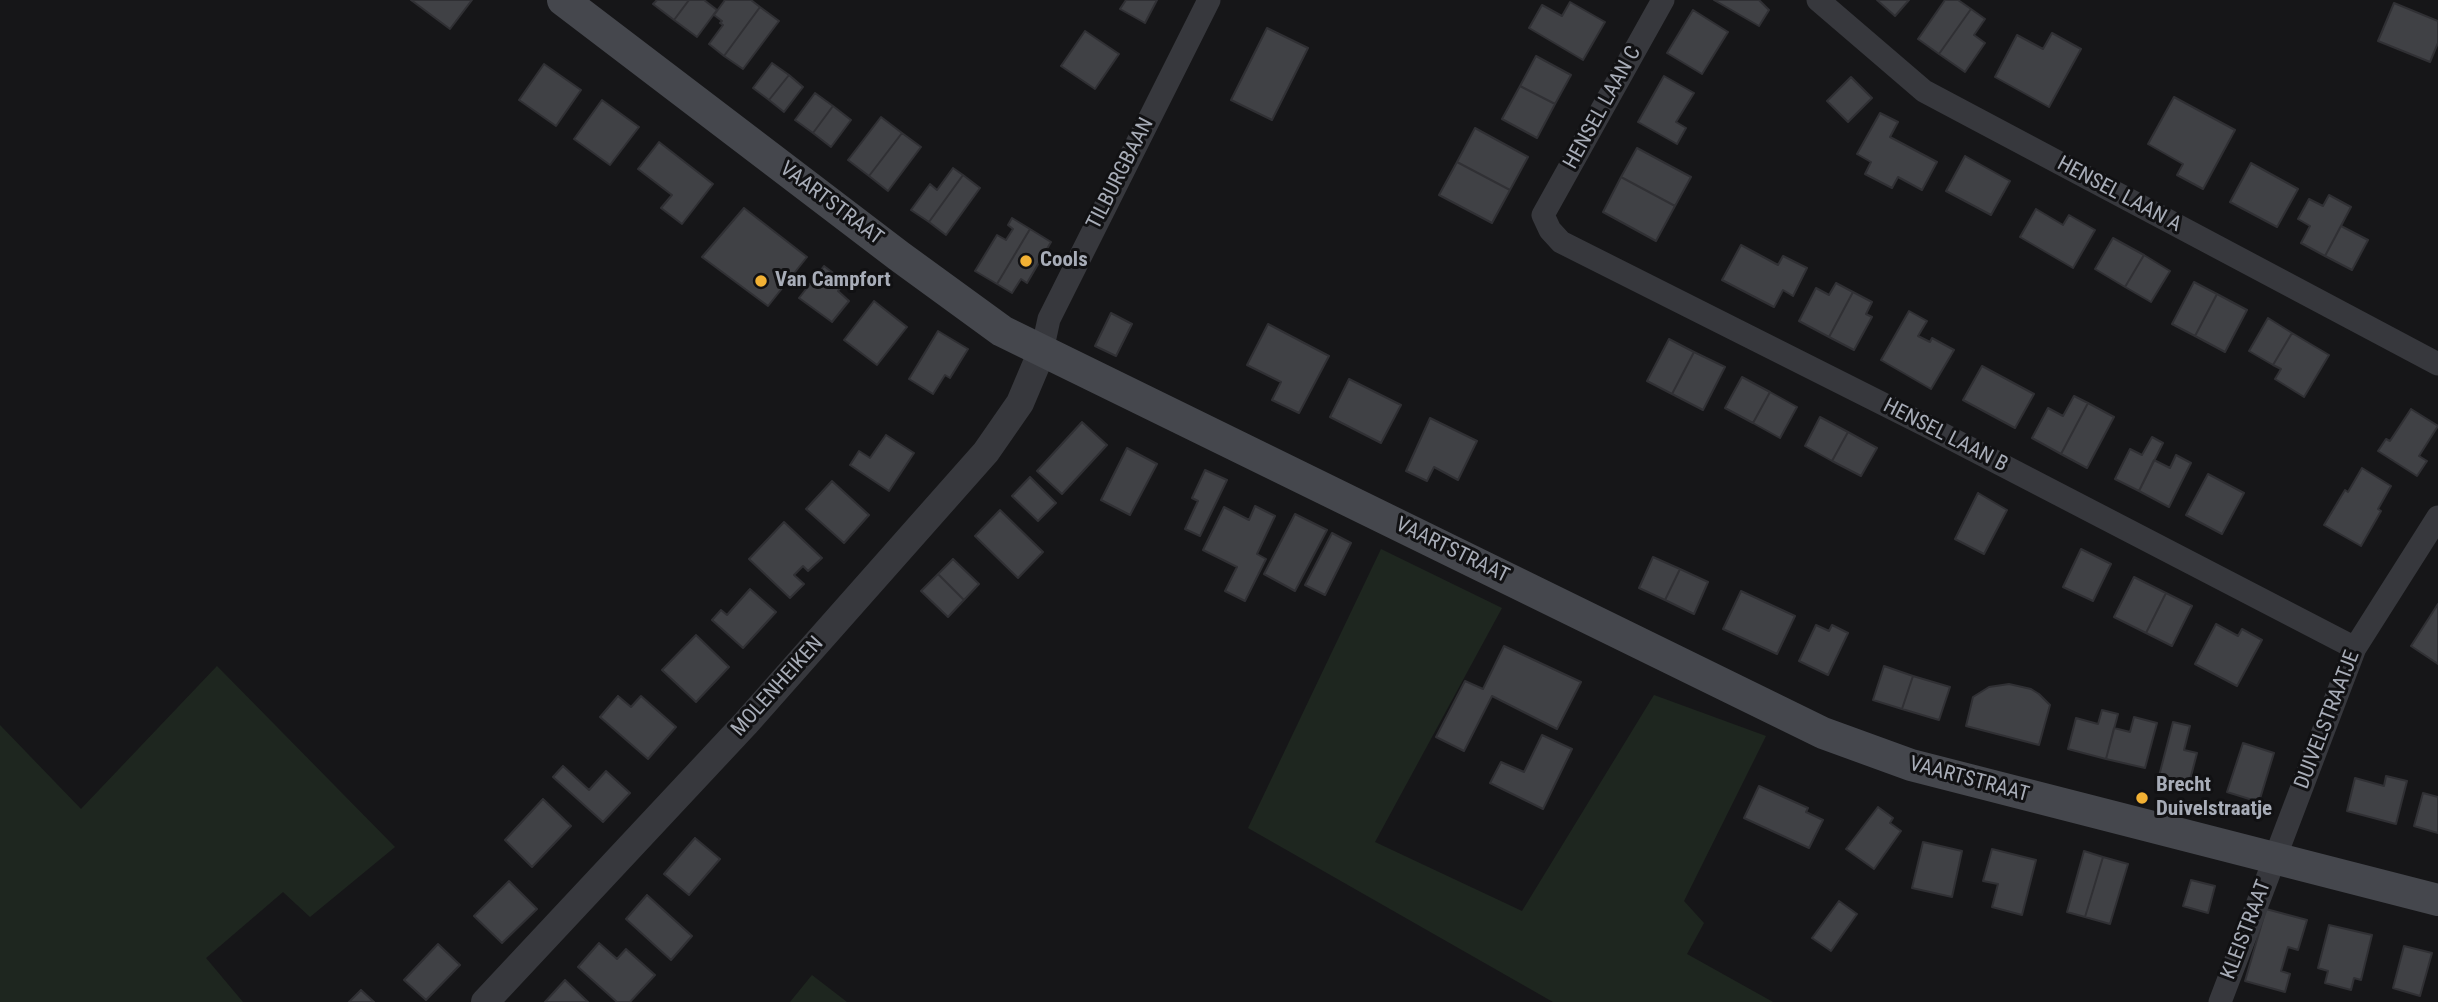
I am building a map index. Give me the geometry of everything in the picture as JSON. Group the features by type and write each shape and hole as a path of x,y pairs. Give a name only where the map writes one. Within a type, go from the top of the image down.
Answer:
{"main road":[{"name":"VAARTSTRAAT","path":"563,0 899,256 1002,331 1823,733 1911,765 2438,900"}],"street":[{"name":"TILBURGBAAN","path":"1042,351 1049,319 1209,0"},
{"name":"HENSEL LAAN C","path":"1543,215 1663,0"},
{"name":"HENSEL LAAN A","path":"1818,0 1924,91 2438,364"},
{"name":"HENSEL LAAN B","path":"1543,215 1550,230 1561,242 1925,425 2355,648"},
{"name":"MOLENHEIKEN","path":"485,1002 746,723 986,453 1020,403 1042,351"},
{"name":"DUIVELSTRAATJE","path":"2274,858 2355,648 2438,517"},
{"name":"KLEISTRAAT","path":"2220,1002 2274,858"}],"shaded area":[{"path":"1381,549 1502,608 1375,842 1522,911 1654,695 1766,736 1684,901 1704,923 1687,954 1773,1002 1553,1002 1248,828"},
{"path":"217,666 395,847 310,917 283,892 206,958 243,1002 0,1002 0,725 81,809"},
{"path":"812,975 847,1002 790,1002"}],"building":[{"path":"411,0 472,0 450,29"},
{"path":"657,0 689,0 674,20 653,4"},
{"path":"689,0 704,0 717,10 697,37 674,20"},
{"path":"725,0 751,0 760,7 724,56 709,44 723,25 714,15"},
{"path":"1126,0 1157,0 1145,23 1120,9"},
{"path":"1714,0 1759,0 1769,10 1759,26"},
{"path":"1877,0 1909,0 1895,16"},
{"path":"1945,0 1958,0 1971,9 1939,54 1918,39"},
{"path":"1570,2 1605,22 1583,60 1529,28 1542,5 1562,16"},
{"path":"2394,3 2438,21 2438,43 2430,62 2378,41"},
{"path":"760,7 779,21 743,69 724,56"},
{"path":"1971,9 1985,19 1974,35 1985,43 1965,72 1939,54"},
{"path":"1693,10 1728,32 1702,74 1667,53"},
{"path":"1267,28 1308,48 1272,120 1231,100"},
{"path":"1085,31 1119,54 1095,89 1061,66"},
{"path":"2052,33 2081,49 2049,107 1995,77 2017,35 2043,49"},
{"path":"1536,56 1571,75 1555,104 1520,86"},
{"path":"772,63 789,75 769,100 753,88"},
{"path":"544,64 581,90 556,126 519,100"},
{"path":"789,75 803,87 784,112 769,100"},
{"path":"1664,76 1694,93 1676,122 1686,128 1677,144 1638,122"},
{"path":"1851,77 1872,98 1848,122 1827,101"},
{"path":"1520,86 1555,104 1537,138 1502,119"},
{"path":"815,93 833,106 813,133 795,120"},
{"path":"2174,97 2235,130 2203,189 2177,175 2183,164 2148,144"},
{"path":"602,100 639,127 610,165 574,139"},
{"path":"833,106 851,120 831,147 813,133"},
{"path":"1880,113 1898,122 1890,137 1937,162 1922,190 1898,177 1892,188 1865,174 1871,162 1857,154"},
{"path":"881,117 902,133 869,176 848,160"},
{"path":"1475,128 1528,157 1510,190 1457,162"},
{"path":"902,133 921,147 888,191 869,176"},
{"path":"659,142 713,184 682,224 661,208 672,195 638,169"},
{"path":"1637,148 1691,177 1675,206 1621,177"},
{"path":"1965,156 2010,181 1991,215 1946,191"},
{"path":"1457,162 1510,190 1492,223 1439,195"},
{"path":"2251,163 2298,189 2277,227 2230,202"},
{"path":"953,168 963,175 929,222 911,210 930,184 937,190"},
{"path":"963,175 980,188 946,235 929,222"},
{"path":"1621,177 1675,206 1656,241 1603,212"},
{"path":"2329,195 2351,207 2325,256 2301,243 2310,226 2298,219 2309,199 2323,206"},
{"name":"Van Campfort","path":"744,208 807,257 768,306 702,257"},
{"path":"2036,209 2063,225 2069,215 2095,230 2073,268 2020,237"},
{"path":"1012,218 1030,229 997,284 975,271 997,235 1006,240 1013,229 1008,225"},
{"path":"2341,226 2368,240 2352,270 2325,256"},
{"name":"Cools","path":"1030,229 1051,242 1027,283 1021,279 1012,293 997,284"},
{"path":"2113,238 2144,255 2125,287 2095,269"},
{"path":"1741,245 1778,265 1783,256 1807,268 1793,296 1783,290 1774,307 1722,280"},
{"path":"2144,255 2170,271 2151,302 2125,287"},
{"path":"824,266 845,282 838,291 849,301 832,322 799,298"},
{"path":"2194,282 2217,294 2195,336 2172,324"},
{"path":"1836,283 1853,292 1829,337 1799,321 1816,288 1829,295"},
{"path":"1853,292 1872,302 1866,314 1872,317 1854,350 1829,337"},
{"path":"2217,294 2247,310 2225,352 2195,336"},
{"path":"874,301 907,327 877,365 844,340"},
{"path":"1909,311 1927,321 1918,336 1930,342 1932,338 1954,350 1931,389 1881,360"},
{"path":"1111,313 1132,324 1116,356 1095,346"},
{"path":"2268,318 2292,333 2273,365 2249,351"},
{"path":"1268,324 1329,356 1299,413 1272,400 1281,382 1247,365"},
{"path":"938,331 968,349 950,378 945,375 933,394 909,379"},
{"path":"2292,333 2329,355 2304,397 2275,379 2281,369 2273,365"},
{"path":"1669,339 1694,352 1672,394 1647,381"},
{"path":"1694,352 1725,367 1703,410 1672,394"},
{"path":"1982,366 2034,394 2015,428 1963,400"},
{"path":"1742,377 1770,392 1753,423 1725,408"},
{"path":"1349,379 1401,405 1381,443 1330,417"},
{"path":"1770,392 1797,407 1780,438 1753,423"},
{"path":"2074,396 2088,403 2061,454 2032,438 2048,408 2063,416"},
{"path":"2088,403 2114,417 2087,468 2061,454"},
{"path":"2411,409 2438,426 2419,456 2427,461 2417,476 2378,451 2386,439 2390,441"},
{"path":"1820,417 1848,432 1832,461 1805,446"},
{"path":"1430,418 1477,441 1458,480 1434,467 1427,481 1406,471"},
{"path":"1082,422 1107,445 1062,494 1037,471"},
{"path":"1848,432 1877,448 1861,476 1832,461"},
{"path":"886,435 914,453 889,491 850,465 859,451 870,458"},
{"path":"2152,437 2163,443 2139,491 2115,479 2130,449 2142,455"},
{"path":"1127,448 1157,464 1130,515 1101,500"},
{"path":"2176,455 2191,463 2169,507 2139,491 2154,460 2170,468"},
{"path":"2362,468 2391,486 2378,509 2381,511 2361,546 2324,525"},
{"path":"1205,470 1227,480 1200,536 1185,529 1198,501 1192,498"},
{"path":"2208,474 2244,493 2222,534 2186,515"},
{"path":"1030,477 1056,503 1038,521 1012,496"},
{"path":"832,481 869,515 844,543 806,509"},
{"path":"1978,493 2007,510 1984,554 1955,539"},
{"path":"1255,506 1275,516 1257,554 1266,559 1245,601 1225,591 1237,567 1203,550 1224,507 1249,520"},
{"path":"1000,510 1043,552 1018,578 975,536"},
{"path":"1295,514 1327,530 1295,591 1264,574"},
{"path":"784,522 822,558 808,571 803,566 794,575 804,584 790,598 749,559"},
{"path":"1332,533 1351,543 1325,595 1305,585"},
{"path":"2081,549 2111,564 2093,601 2063,587"},
{"path":"1653,557 1680,569 1665,600 1639,588"},
{"path":"953,559 979,584 964,600 938,574"},
{"path":"1680,569 1708,582 1694,614 1665,600"},
{"path":"938,574 964,600 948,617 921,591"},
{"path":"2134,577 2166,593 2146,633 2114,617"},
{"path":"750,589 776,612 743,648 712,620 721,610 727,615"},
{"path":"1741,591 1795,616 1777,654 1723,629"},
{"path":"2166,593 2192,606 2172,646 2146,633"},
{"path":"2438,604 2438,664 2411,646"},
{"path":"2216,624 2238,636 2242,629 2262,640 2237,686 2195,664"},
{"path":"1816,625 1829,631 1832,625 1848,633 1828,675 1799,661"},
{"path":"696,635 729,667 696,702 662,670"},
{"path":"1504,646 1581,682 1557,729 1492,696 1464,751 1436,737 1465,681 1483,689"},
{"path":"1884,666 1913,676 1902,709 1873,700"},
{"path":"1913,676 1950,687 1939,720 1902,709"},
{"path":"2009,684 2031,689 2050,705 2039,745 1966,726 1973,697 1989,687"},
{"path":"618,696 631,707 641,696 676,727 648,759 600,717"},
{"path":"2102,710 2118,714 2106,759 2068,749 2076,718 2098,724"},
{"path":"2134,717 2157,723 2145,768 2106,759 2114,728 2130,732"},
{"path":"2173,722 2190,726 2184,750 2197,753 2189,784 2159,776"},
{"path":"1542,735 1572,749 1543,809 1490,783 1501,762 1524,772"},
{"path":"2243,743 2274,753 2259,802 2227,792"},
{"path":"563,766 589,790 606,771 630,793 603,822 553,777"},
{"path":"2386,776 2407,781 2396,824 2347,811 2355,778 2384,786"},
{"path":"1759,786 1808,808 1806,812 1823,820 1809,848 1744,818"},
{"path":"2423,793 2438,797 2438,833 2414,826"},
{"path":"543,799 571,826 532,867 505,840"},
{"path":"1878,807 1893,818 1890,823 1901,831 1874,869 1846,849"},
{"path":"695,838 720,859 689,895 664,874"},
{"path":"1923,842 1962,851 1952,897 1912,888"},
{"path":"1992,849 2036,860 2022,915 1992,907 1998,884 1983,881"},
{"path":"2084,851 2103,857 2085,917 2067,912"},
{"path":"2103,857 2128,864 2110,924 2085,917"},
{"path":"2191,880 2215,886 2208,913 2183,906"},
{"path":"509,881 537,909 502,943 474,916"},
{"path":"647,895 692,936 671,960 626,919"},
{"path":"1839,901 1857,914 1831,951 1812,938"},
{"path":"2266,909 2307,920 2298,950 2288,947 2281,971 2290,974 2285,992 2245,981"},
{"path":"2329,925 2372,935 2361,980 2354,978 2351,990 2325,983 2328,971 2318,968"},
{"path":"599,943 617,959 626,949 655,975 630,1002 617,1002 578,967"},
{"path":"438,944 460,965 426,1000 404,980"},
{"path":"2404,946 2432,953 2420,996 2393,988"},
{"path":"565,980 588,1002 545,1002"},
{"path":"361,990 374,1002 349,1002"}],"place":[{"name":"Cools","path":"1026,261"},
{"name":"Van Campfort","path":"761,281"},
{"name":"Brecht Duivelstraatje","path":"2142,798"}]}
